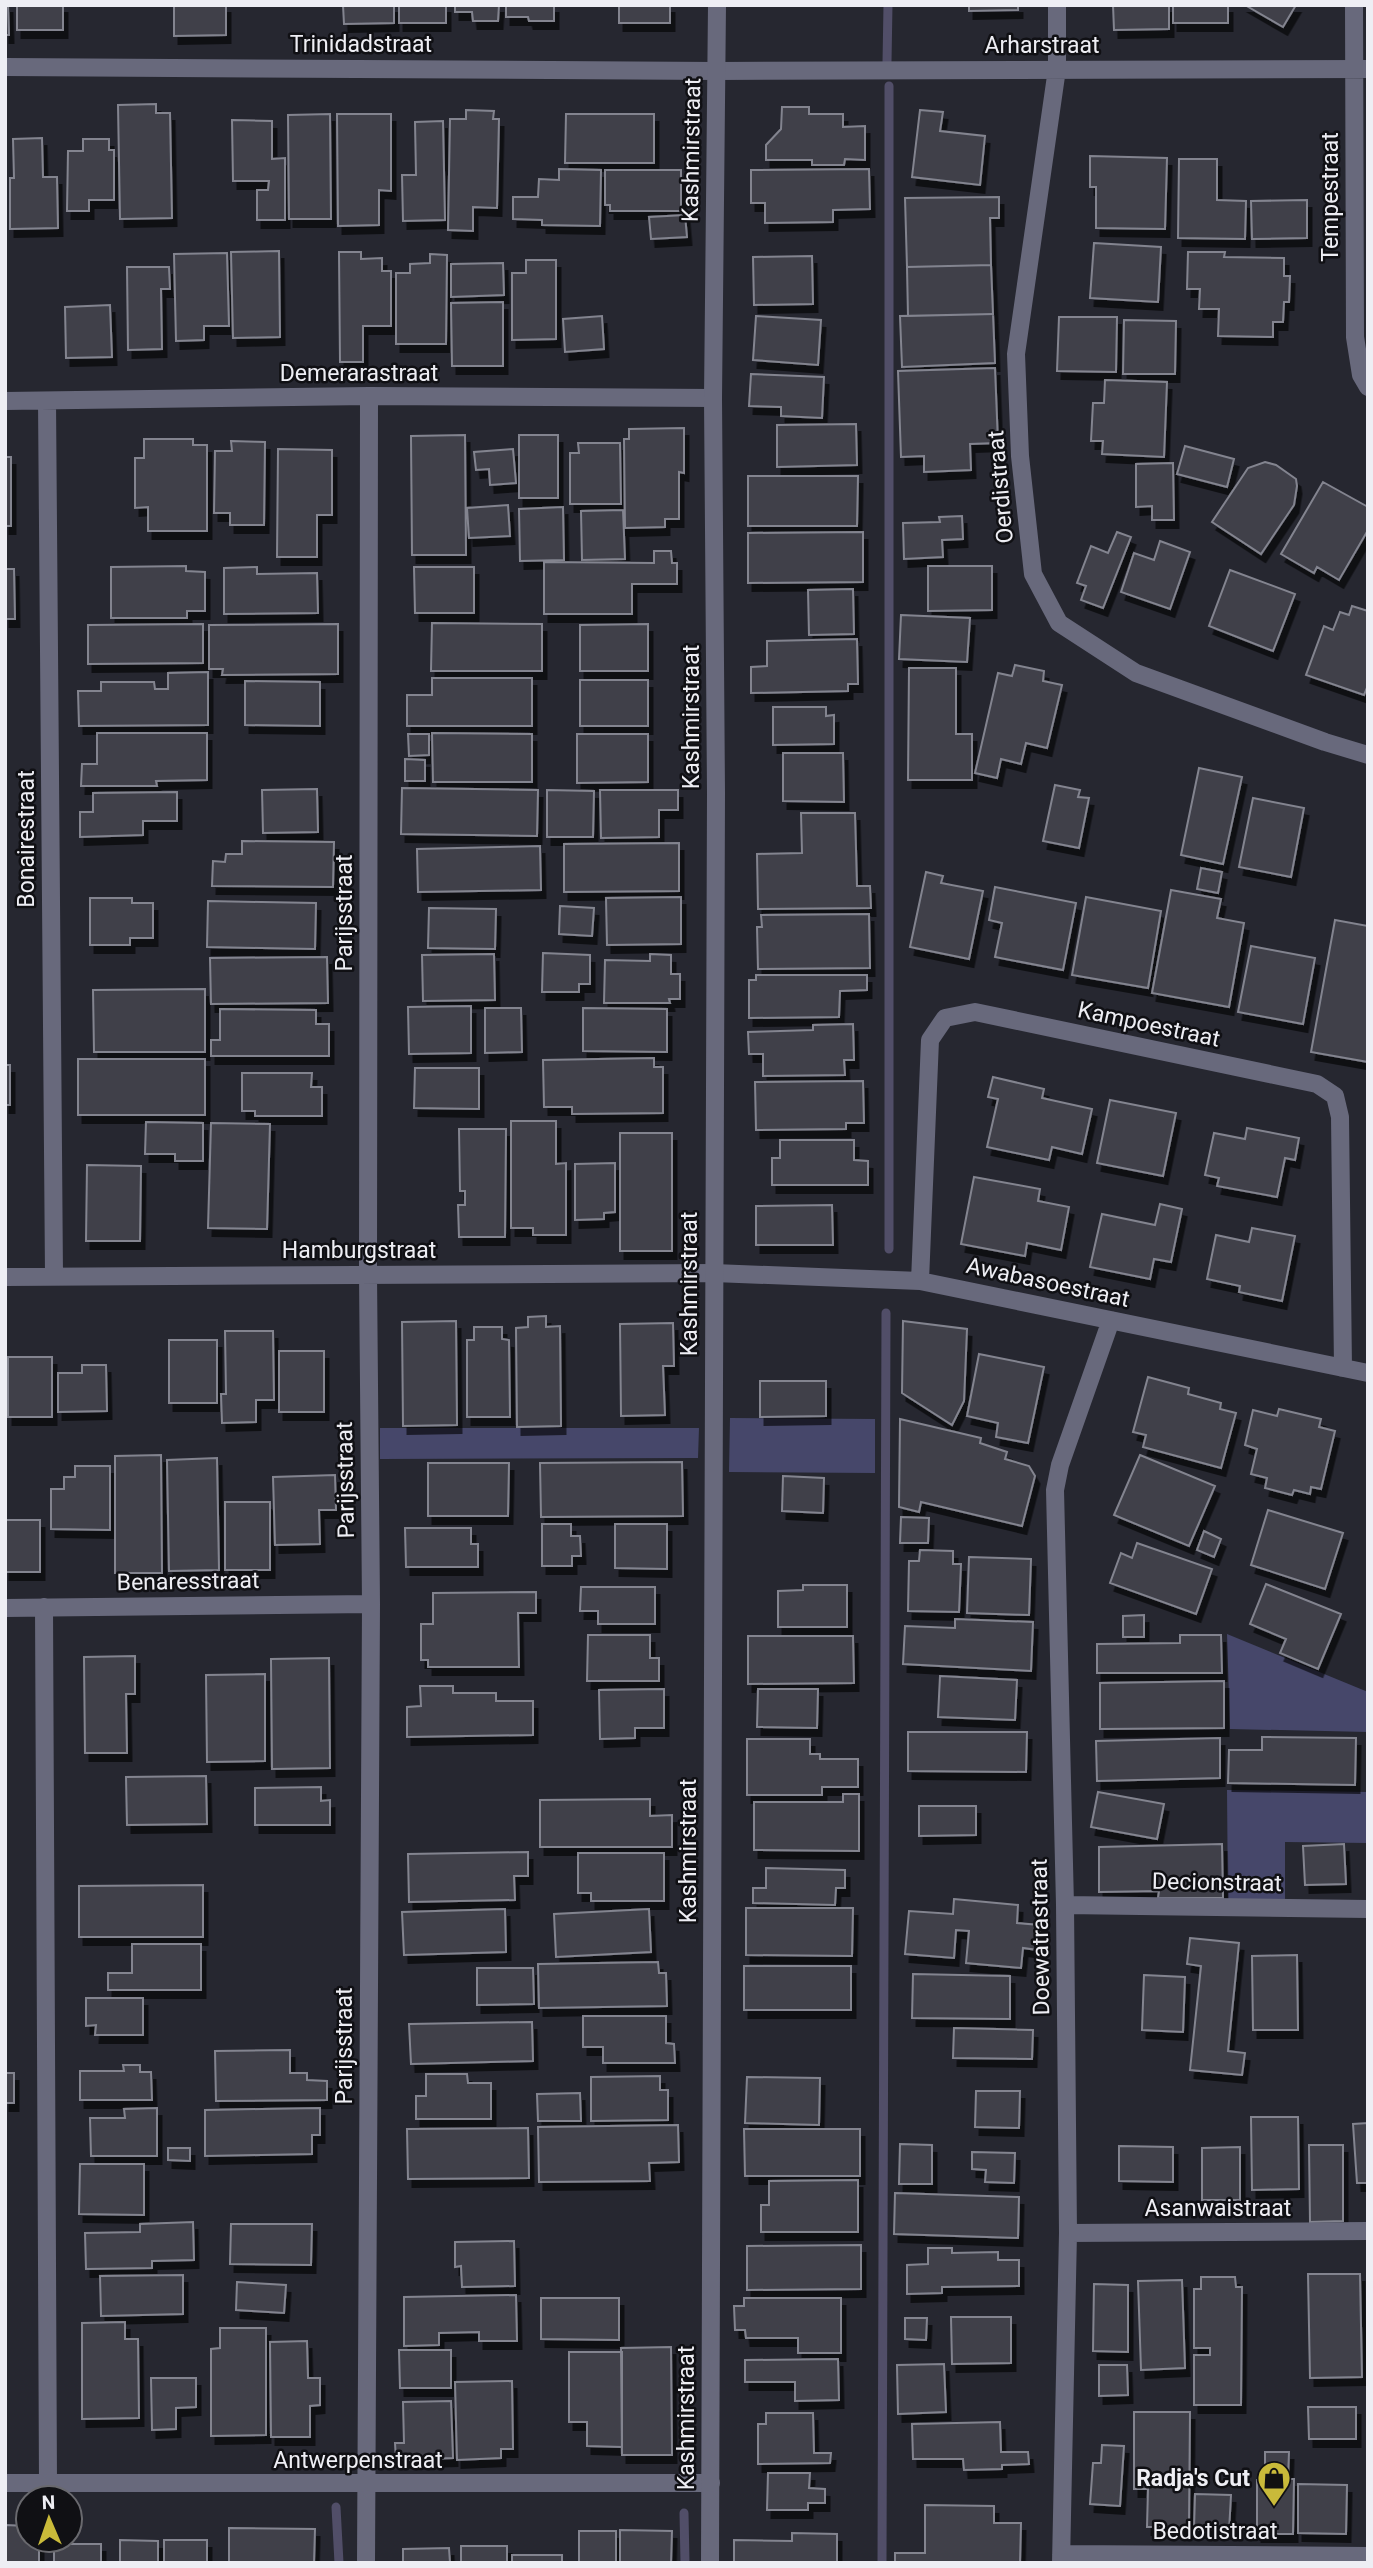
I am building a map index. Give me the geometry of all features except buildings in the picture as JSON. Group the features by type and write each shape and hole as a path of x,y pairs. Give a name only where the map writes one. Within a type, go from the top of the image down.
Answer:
{"street":[{"name":"Kashmirstraat","path":"710,2563 716,779 713,398 717,5"},
{"name":"Oerdistraat","path":"1057,5 1057,69 1016,354 1020,456 1033,574 1059,623 1136,673 1368,755"},
{"name":"Tempestraat","path":"1354,5 1361,70 1355,337 1361,374 1368,387"},
{"name":"Trinidadstraat","path":"5,67 717,71"},
{"name":"Arharstraat","path":"717,71 1361,70"},
{"name":"Demerarastraat","path":"5,401 369,396 713,398"},
{"name":"Parijsstraat","path":"366,2563 371,1604 368,1274 369,396"},
{"name":"Bonairestraat","path":"47,401 54,1276"},
{"name":"Kampoestraat","path":"920,1280 930,1040 945,1018 975,1012 1317,1084 1335,1096 1340,1117 1343,1368"},
{"name":"Hamburgstraat","path":"5,1277 714,1273"},
{"name":"Awabasoestraat","path":"714,1273 920,1280 1368,1373"},
{"name":"Doewatrastraat","path":"1061,2558 1068,2233 1065,1905 1055,1490 1060,1465 1111,1320"},
{"name":"Benaresstraat","path":"5,1608 371,1604"},
{"path":"44,1607 48,2483"},
{"name":"Decionstraat","path":"1065,1905 1368,1909"},
{"name":"Asanwaistraat","path":"1068,2233 1368,2231"},
{"name":"Antwerpenstraat","path":"5,2483 711,2483"},
{"name":"Bedotistraat","path":"1061,2558 1368,2556"}],"shaded area":[{"path":"730,1418 875,1419 875,1473 729,1472"},
{"path":"380,1428 699,1428 698,1458 380,1459"},
{"path":"1227,1634 1368,1692 1368,1732 1230,1729"},
{"path":"1227,1790 1368,1792 1368,1843 1285,1842 1285,1906 1228,1906"}],"waterway":[{"path":"887,62 888,5"},
{"path":"889,86 889,1249"},
{"path":"882,2563 886,1313"},
{"path":"336,2507 339,2563"},
{"path":"684,2513 685,2563"}],"place":[{"name":"Radja's Cut","path":"1274,2508"}]}
